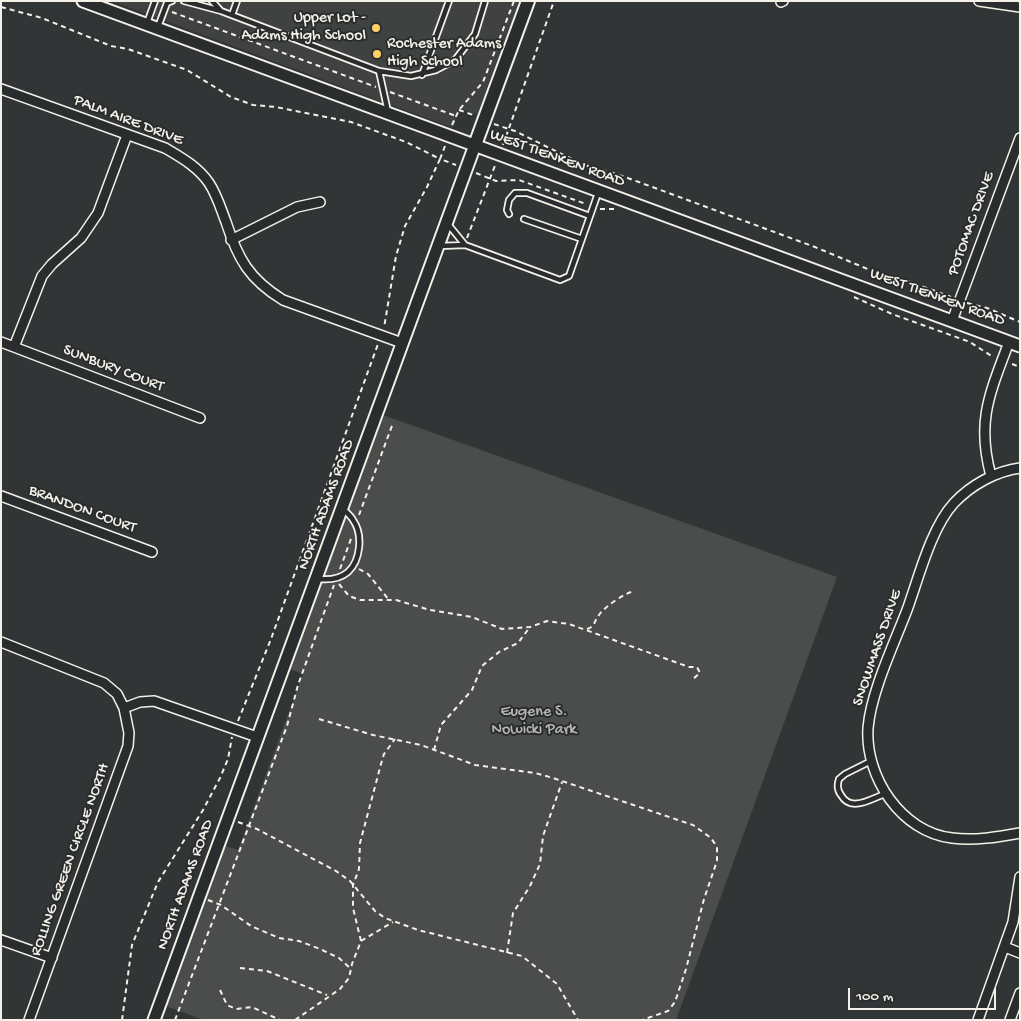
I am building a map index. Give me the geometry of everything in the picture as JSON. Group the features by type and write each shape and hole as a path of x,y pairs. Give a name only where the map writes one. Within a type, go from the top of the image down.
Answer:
{"main road":[{"name":"NORTH ADAMS ROAD","path":"475,145 528,1"}],"street":[{"name":"WEST TIENKEN ROAD","path":"83,1 1014,344"},
{"path":"979,1 1020,7"},
{"name":"PALM AIRE DRIVE","path":"1,89 165,148 200,171 219,201 242,264 266,289 282,300 402,343"},
{"path":"14,347 42,276 52,264 81,238 98,213 127,134"},
{"name":"POTOMAC DRIVE","path":"952,321 1020,138"},
{"name":"NORTH ADAMS ROAD","path":"154,1020 475,145"},
{"path":"232,240 297,207 320,202"},
{"name":"SUNBURY COURT","path":"1,342 200,418"},
{"path":"991,476 983,438 985,418 1002,360 1014,344"},
{"name":"SNOWMASS DRIVE","path":"1020,468 991,476 954,503 938,528 873,704 868,727 868,745 885,794 901,813 932,831 951,838 976,838 1020,833"},
{"name":"BRANDON COURT","path":"1,496 152,552"},
{"path":"1,642 99,680 117,694 124,708 140,702 154,701 257,737"},
{"name":"ROLLING GREEN CIRCLE NORTH","path":"29,1020 128,746 129,733 124,708"},
{"path":"978,1020 1013,922 1020,877"},
{"path":"1,940 52,958"},
{"path":"1004,947 1020,953"},
{"path":"1010,1020 1020,993"}],"lane":[{"path":"152,26 155,1"},
{"path":"152,26 167,3 172,1"},
{"path":"184,1 221,11 379,71 401,76 422,75 447,65 464,51 475,34 486,1"},
{"path":"212,1 221,11"},
{"path":"232,15 237,1"},
{"path":"422,75 449,1"},
{"path":"379,71 388,114"},
{"path":"438,246 465,245 560,280 569,276 599,192"},
{"path":"509,214 507,210 509,200 515,193 527,193 590,216"},
{"path":"524,219 582,239"},
{"path":"447,223 465,245"},
{"path":"316,579 331,580 347,573 360,548 356,525 342,508"},
{"path":"873,760 839,779 838,790 844,800 856,804 885,794"}],"path":[{"path":"454,122 456,116 483,82 514,1"},
{"path":"506,138 554,1"},
{"path":"1,6 42,18 98,41 128,49 188,70 231,97 253,106 276,108 351,122 406,142 440,159"},
{"path":"164,10 456,116"},
{"path":"510,129 584,165 626,177 815,246 877,273 911,282 949,296"},
{"path":"122,1020 132,945 158,882 203,810 228,759 234,729 271,639 382,336 396,256 404,226 427,187 444,149"},
{"path":"465,245 493,169"},
{"path":"490,178 496,181 519,180 601,210 617,209"},
{"path":"850,295 892,314 970,342 988,355 1020,367"},
{"path":"969,304 987,308 1020,322"},
{"path":"175,1020 286,726 298,685 393,423"},
{"path":"352,566 368,574 389,600"},
{"path":"336,578 340,588 349,596 360,600 389,600 430,610 457,614 502,629 530,627 555,621 587,630 689,667 697,668 700,673 693,679"},
{"path":"587,630 594,625 602,611 624,594 635,591"},
{"path":"434,750 441,726 472,690 482,666 499,652 518,644 530,627"},
{"path":"319,719 434,750 474,765 535,774 562,782 692,825 711,838 717,847 717,861 704,899 675,1002 668,1011 642,1020"},
{"path":"294,1020 308,1012 346,983 361,941 353,908 353,886 359,869 360,843 384,754 395,740"},
{"path":"507,953 513,913 530,886 540,864 543,836 562,782"},
{"path":"228,818 249,826 323,864 353,886 375,912 393,922 522,956 557,984 578,1020"},
{"path":"199,897 218,904 251,926 279,938 299,941 339,958 350,968"},
{"path":"361,941 393,922"},
{"path":"240,968 267,971 328,995"},
{"path":"220,990 227,1005 236,1009 252,1006 280,1020"}],"shaded area":[{"name":"Rochester Adams High School","path":"112,1 519,1 477,115 460,108 453,128"}],"green space":[{"name":"Eugene S. Nowicki Park","path":"383,415 837,577 676,1020 203,1020 166,1006 225,846 238,850 303,674 290,669"}],"place":[{"name":"Upper Lot - Adams High School","path":"376,28"},
{"name":"Rochester Adams High School","path":"377,54"}]}
